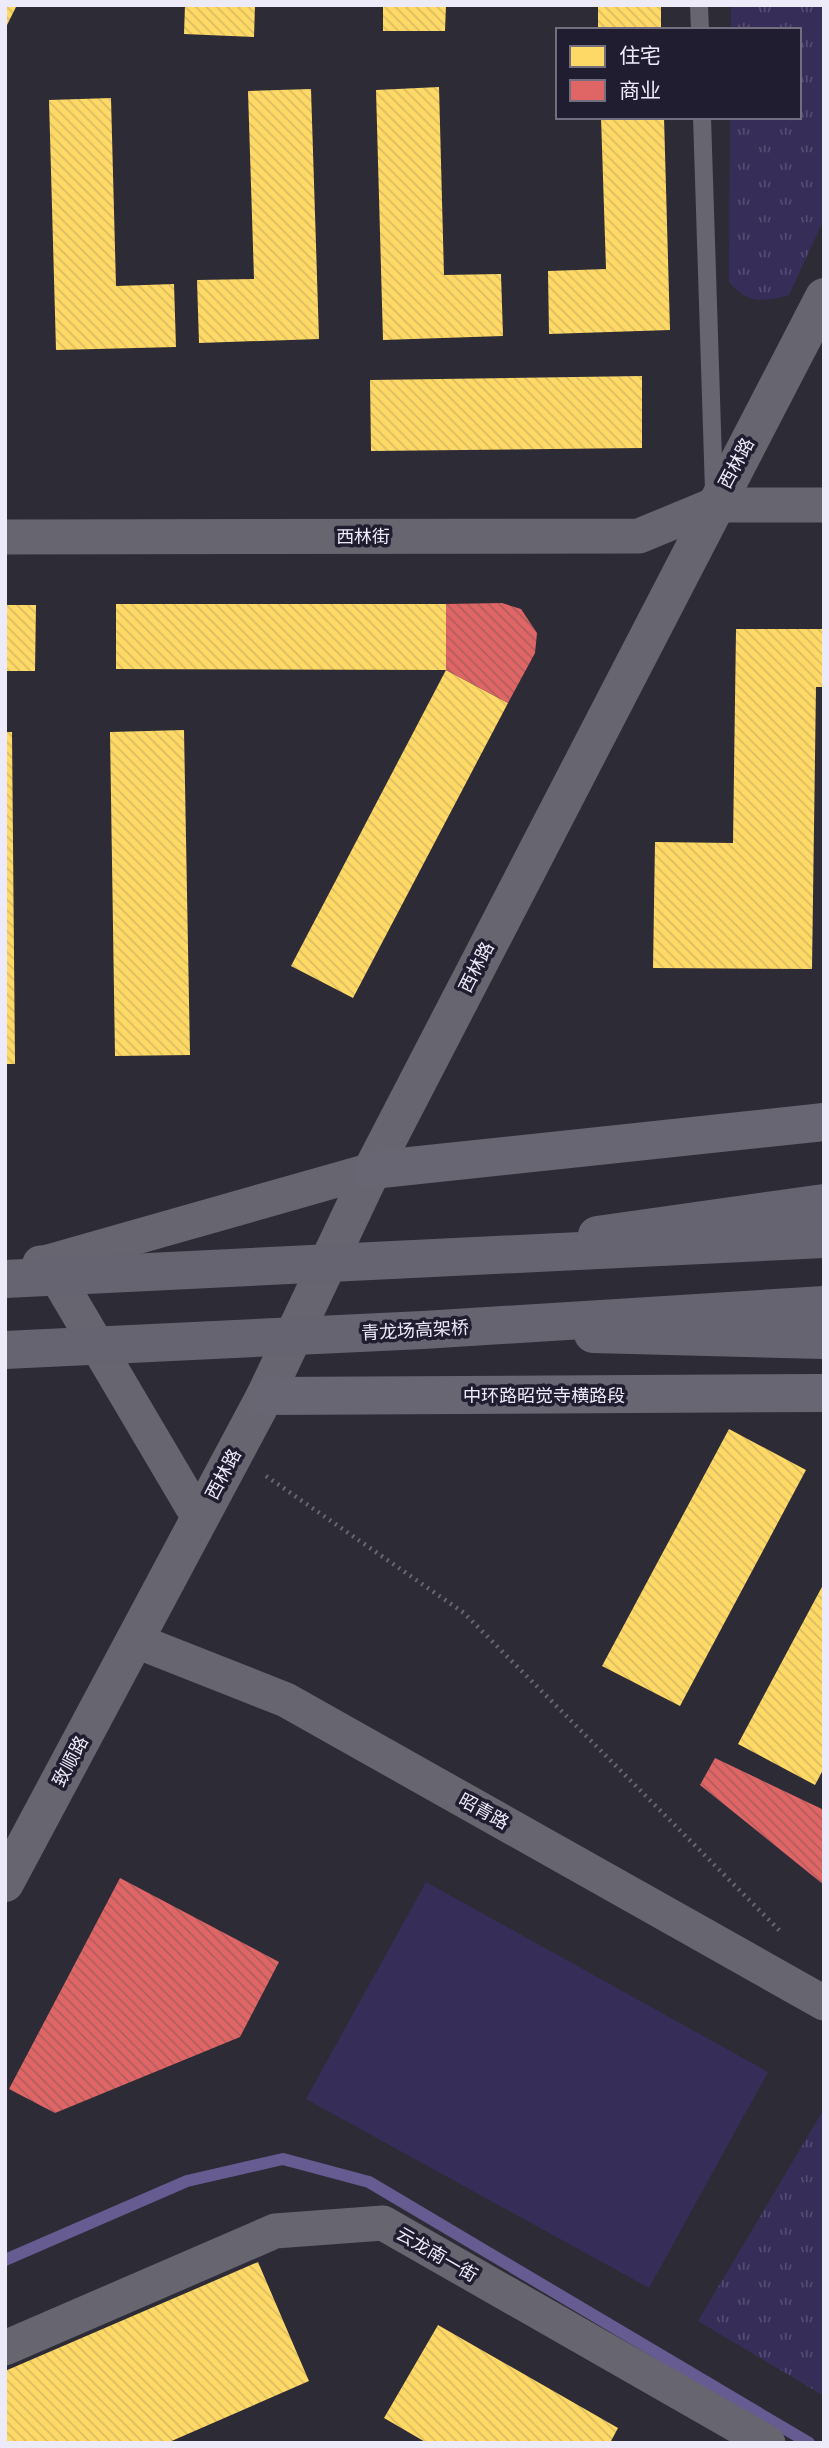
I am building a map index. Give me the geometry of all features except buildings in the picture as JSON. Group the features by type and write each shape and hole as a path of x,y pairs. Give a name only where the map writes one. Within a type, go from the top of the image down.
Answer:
{"highway":[{"path":"432,1259 824,1203"},
{"path":"5,1279 824,1240"},
{"name":"青龙场高架桥","path":"5,1350 423,1330 824,1306"},
{"path":"423,1330 824,1340"}],"main road":[{"path":"372,1170 824,1122"},
{"name":"中环路昭觉寺横路段","path":"265,1396 824,1393"}],"street":[{"name":"西林路","path":"134,1640 265,1396 372,1170 824,297"},
{"path":"714,505 824,505"},
{"name":"西林街","path":"5,537 639,536 714,505"},
{"path":"5,1265 48,1262 372,1170"},
{"path":"48,1262 199,1518"},
{"name":"致顺路","path":"5,1883 134,1640"},
{"name":"昭青路","path":"134,1640 286,1700 824,2003"},
{"name":"云龙南一街","path":"5,2348 275,2231 383,2223 768,2443"}],"lane":[{"path":"699,5 699,28"},
{"path":"702,119 714,505"}],"path":[{"path":"234,1454 464,1613 785,1936"}],"green space":[{"path":"731,5 824,5 824,219 789,295 771,299 749,298 729,282 730,119 801,119 801,28 731,28"},
{"path":"426,1882 768,2072 649,2288 306,2099"},
{"path":"824,2109 824,2396 698,2321"}],"waterway":[{"path":"5,2260 187,2181 283,2159 369,2182 809,2443"}]}
